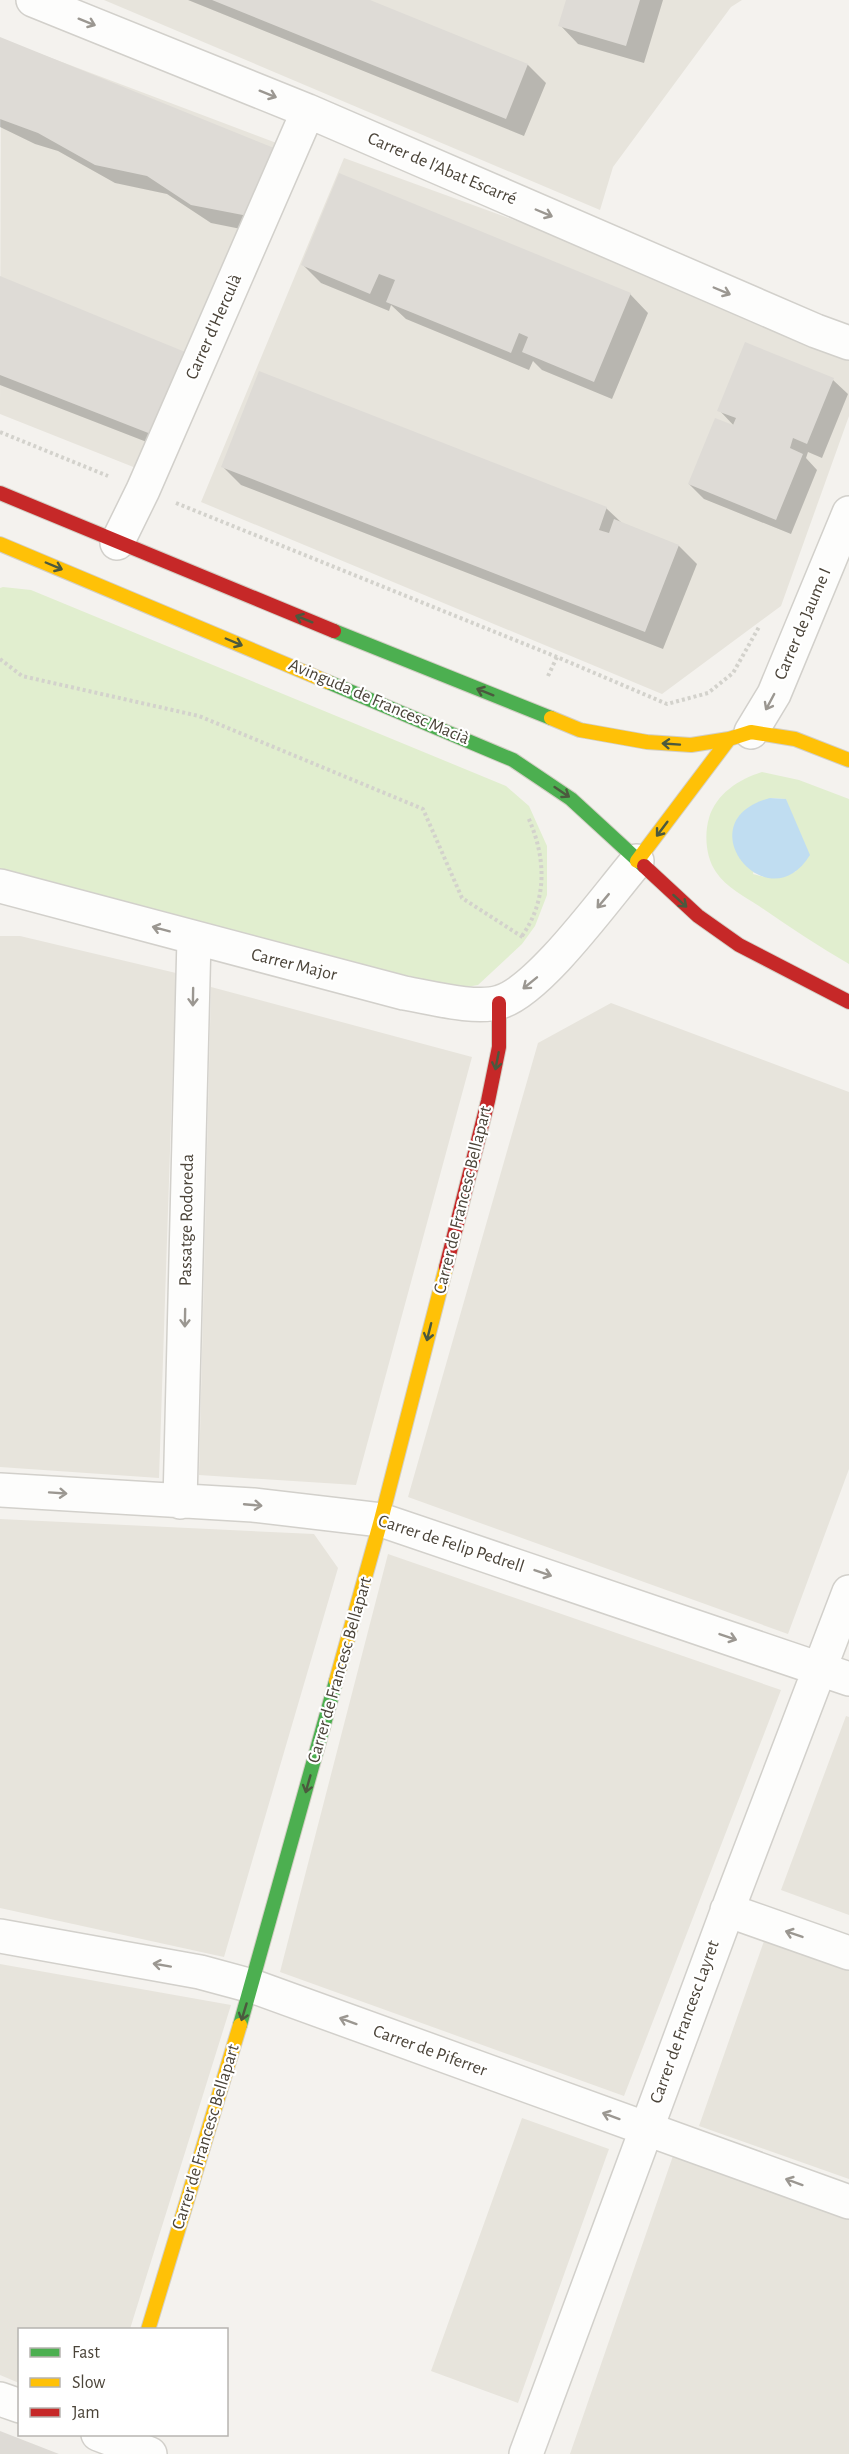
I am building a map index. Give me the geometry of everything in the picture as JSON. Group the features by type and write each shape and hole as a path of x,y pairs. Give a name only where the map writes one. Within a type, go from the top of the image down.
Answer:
{"main road":[{"path":"0,493 117,543 580,730 647,742 691,745 740,736 795,739 849,760"},
{"name":"Avinguda de Francesc Macià","path":"0,544 506,756 571,799 698,916 739,945 849,1002"},
{"path":"637,861 740,736"},
{"name":"Carrer de Francesc Bellapart","path":"149,2328 252,1986 381,1520 488,1101 499,1047 499,1003"}],"street":[{"name":"Carrer de l'Abat Escarré","path":"33,0 308,111 783,317 849,343"},
{"name":"Carrer d'Herculà","path":"117,543 143,490 308,111"},
{"name":"Carrer de Jaume I","path":"740,736 774,694 849,513"},
{"name":"Carrer Major","path":"0,886 404,993 467,1004 499,1003 528,986 570,941 637,861"},
{"name":"Passatge Rodoreda","path":"180,1502 194,938"},
{"name":"Carrer de Felip Pedrell","path":"0,1490 253,1505 381,1520 835,1674"},
{"name":"Carrer de Francesc Layret","path":"526,2454 727,1910 835,1674 849,1592"},
{"path":"727,1910 849,1953"},
{"name":"Carrer de Piferrer","path":"0,1936 200,1972 252,1986 849,2202"},
{"path":"0,2399 18,2405"},
{"path":"110,2436 150,2454"}],"path":[{"path":"0,432 668,704 708,693 733,672 759,626 796,641"},
{"path":"548,678 556,657"},
{"path":"0,658 22,676 199,716 423,809 462,898 522,936 536,908 542,886 540,846 525,811"}],"shaded area":[{"path":"104,0 742,0 731,7 613,167 600,210"},
{"path":"1,39 295,150 156,476 0,414"},
{"path":"344,158 849,342 849,416 781,606 662,694 201,502"},
{"path":"0,936 20,936 176,973 159,1478 0,1467"},
{"path":"211,987 472,1057 356,1485 199,1475"},
{"path":"611,1003 849,1092 849,1469 788,1634 408,1497 538,1043"},
{"path":"0,1519 314,1534 338,1568 224,1957 0,1908"},
{"path":"388,1554 781,1690 624,2096 280,1972"},
{"path":"846,1716 849,1717 849,1915 781,1890"},
{"path":"764,1941 849,1970 849,2179 699,2126"},
{"path":"0,1964 231,2005 130,2328 18,2328 18,2383 0,2375"},
{"path":"522,2118 609,2149 518,2403 431,2371"},
{"path":"675,2150 849,2215 849,2454 570,2454"}],"green space":[{"path":"0,588 31,590 506,786 529,806 547,846 547,895 535,926 522,944 478,985 455,989 0,874"},
{"path":"762,772 799,780 849,799 849,964 736,891 720,877 713,866 706,839 712,809 737,783","holes":["770,798 786,799 796,871 775,877 753,874"]}],"water":[{"path":"770,798 786,799 810,855 793,873 774,878 756,873 742,861 733,844 734,826 745,810"}],"building":[{"path":"212,0 370,0 528,64 506,119"},
{"path":"566,0 640,0 626,46 558,26"},
{"path":"0,37 274,148 248,216 191,205 147,176 95,165 38,133 0,119"},
{"path":"339,173 631,293 594,382 522,352 528,337 519,333 511,353 386,302 395,280 379,274 370,294 301,265"},
{"path":"0,276 190,354 156,436 0,375"},
{"path":"745,342 834,378 807,444 793,438 790,448 803,454 776,520 688,484 715,418 733,425 736,418 717,411"},
{"path":"259,371 607,507 599,530 609,533 614,519 679,545 645,632 221,467"},
{"path":"0,2431 59,2454 0,2454"}],"traffic: fast":[{"path":"334,631 551,718"},
{"path":"328,682 513,760 571,799 644,866"},
{"path":"240,2025 336,1681"}],"traffic: slow":[{"path":"0,544 328,682"},
{"path":"551,718 580,730 647,742 691,745 729,739 751,732 795,739 849,760"},
{"path":"637,861 729,739"},
{"path":"336,1681 381,1520 446,1267"},
{"path":"149,2328 240,2025"}],"traffic: jam":[{"path":"0,493 334,631"},
{"path":"644,866 698,916 739,945 849,1002"},
{"path":"446,1267 488,1101 499,1047 499,1003"}]}
